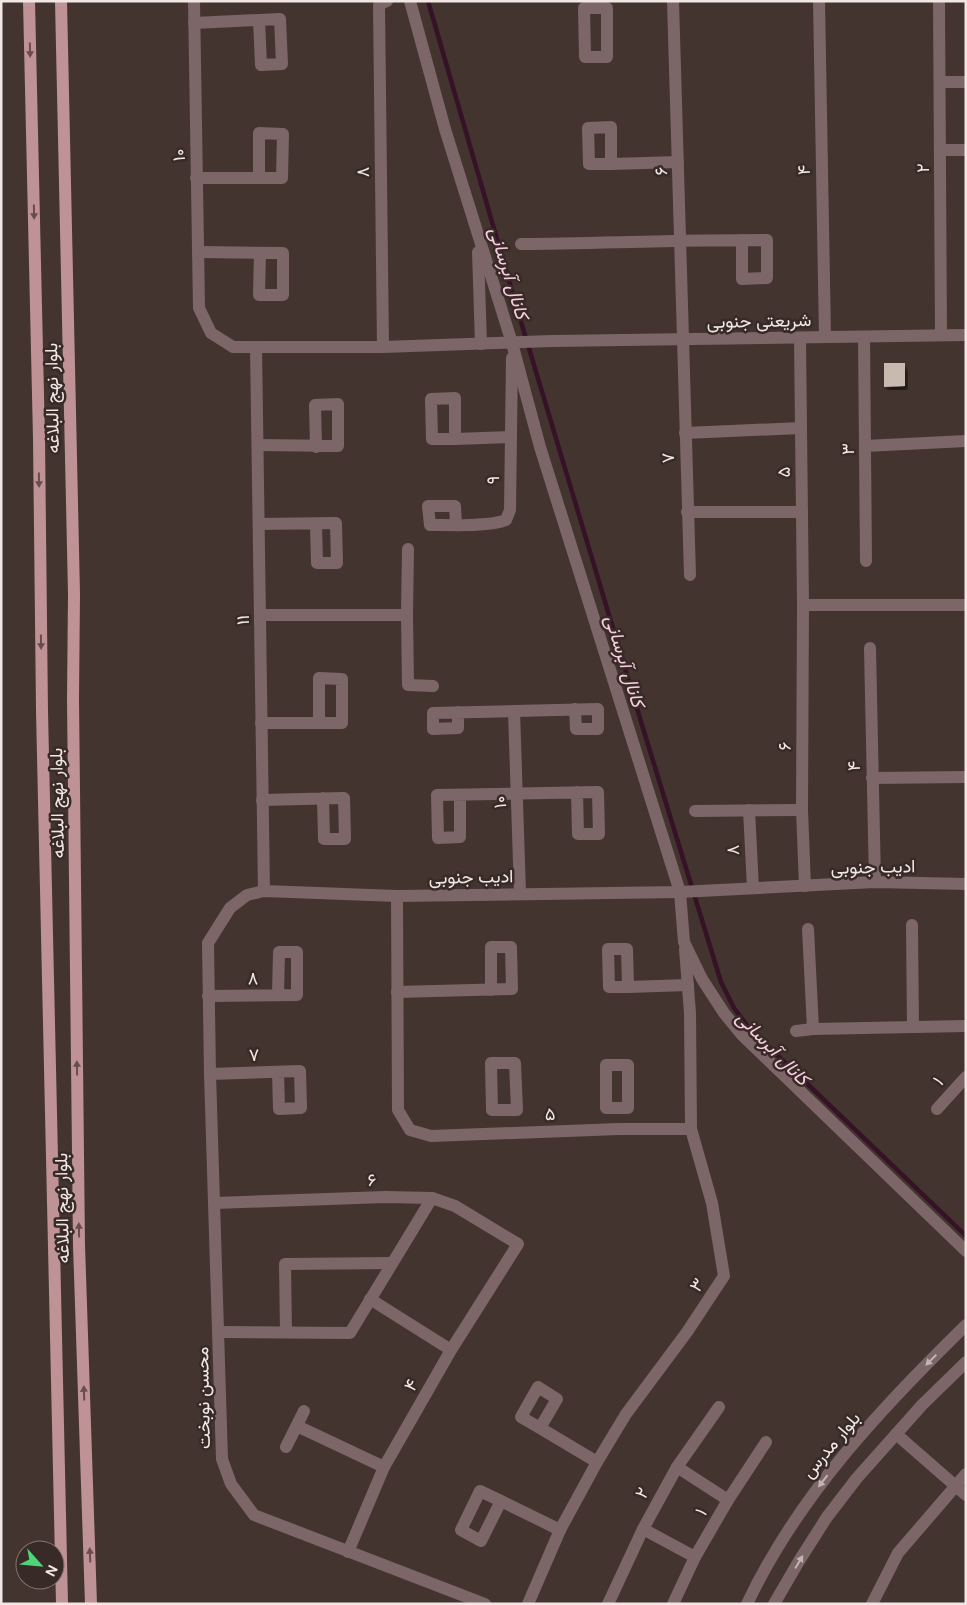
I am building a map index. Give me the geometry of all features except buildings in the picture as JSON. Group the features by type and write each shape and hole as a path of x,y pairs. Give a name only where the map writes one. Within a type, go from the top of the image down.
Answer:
{"main road":[{"name":"بلوار نهج البلاغه","path":"29,1 42,711 62,1604"},
{"name":"بلوار نهج البلاغه","path":"61,1 74,584 73,729 80,1245 92,1604"}],"street":[{"name":"۱۰","path":"194,1 199,308"},
{"name":"۸","path":"382,347 379,5 387,1"},
{"name":"۳","path":"410,1 445,129 512,344 540,447 680,892 690,1013 691,1129 712,1203 724,1276 687,1332 626,1414 596,1462 560,1530 528,1604"},
{"name":"۶","path":"673,1 683,339"},
{"name":"۴","path":"819,1 825,337"},
{"name":"۲","path":"939,1 941,335"},
{"path":"194,23 259,20"},
{"path":"940,82 966,82"},
{"path":"940,150 966,150"},
{"path":"611,164 678,162"},
{"path":"196,178 259,178"},
{"path":"478,236 481,344"},
{"path":"521,244 742,240"},
{"path":"198,252 260,253"},
{"name":"شریعتی جنوبی","path":"199,308 212,333 233,347 256,348 966,335"},
{"name":"۳","path":"864,337 866,561"},
{"name":"۵","path":"800,338 803,606"},
{"name":"۷","path":"683,339 690,575"},
{"name":"۹","path":"456,525 455,506 428,506 430,526 456,525 498,523 506,520 510,510 512,344"},
{"name":"۱۱","path":"256,348 264,891"},
{"path":"685,433 801,428"},
{"path":"455,438 511,438"},
{"path":"865,446 966,441"},
{"path":"258,445 316,447"},
{"path":"688,512 802,512"},
{"path":"258,524 316,524"},
{"path":"408,549 408,686 433,686"},
{"path":"803,606 966,605"},
{"name":"۶","path":"803,606 802,810 805,886"},
{"path":"260,615 407,615"},
{"name":"۴","path":"870,648 875,882"},
{"path":"458,712 575,709"},
{"name":"۱۰","path":"514,711 520,893"},
{"path":"261,722 319,723"},
{"path":"872,778 966,777"},
{"path":"460,795 577,792"},
{"path":"262,800 323,798"},
{"name":"۸","path":"749,810 752,888"},
{"path":"695,811 802,810"},
{"name":"ادیب جنوبی","path":"264,891 396,896 680,892 875,882 966,884"},
{"path":"966,884 966,893"},
{"name":"محسن نوبخت","path":"264,891 247,896 230,908 208,943 210,1074 222,1459 232,1484 254,1515 485,1604"},
{"path":"396,896 397,992 491,990"},
{"path":"912,925 913,1027"},
{"path":"808,929 813,1029"},
{"path":"684,942 702,979 724,1013 742,1035 966,1252"},
{"name":"۸","path":"208,996 297,995 297,952 279,952 278,995"},
{"path":"628,986 688,985"},
{"name":"۵","path":"397,992 398,1110 410,1130 431,1136 619,1129 691,1129"},
{"path":"796,1032 813,1029 966,1026"},
{"name":"۷","path":"210,1074 300,1071 301,1108 279,1109 278,1072"},
{"name":"۱","path":"937,1109 966,1077"},
{"path":"618,1108 619,1129"},
{"path":"505,1110 505,1133"},
{"name":"۶","path":"215,1203 385,1196 432,1198 455,1206 518,1244"},
{"path":"218,1332 350,1334 432,1198"},
{"name":"۴","path":"348,1552 384,1467 451,1350 518,1244"},
{"path":"286,1332 285,1264 392,1263"},
{"path":"370,1299 451,1350"},
{"name":"بلوار مدرس","path":"747,1604 777,1547 804,1505 836,1464 896,1395 966,1325"},
{"path":"774,1604 827,1518 857,1478 922,1405 966,1362"},
{"name":"۲","path":"608,1604 642,1529 677,1467 719,1406"},
{"path":"286,1447 304,1411"},
{"path":"297,1426 384,1467"},
{"path":"540,1428 596,1462"},
{"path":"896,1434 966,1495"},
{"name":"۱","path":"673,1604 694,1557 766,1442"},
{"path":"677,1467 728,1500"},
{"path":"872,1604 898,1553 966,1474"},
{"path":"501,1501 560,1530"},
{"path":"642,1529 694,1557"}],"waterway":[{"name":"کانال آبرسانی","path":"428,1 519,315 721,982 734,1008 749,1028 966,1236"}]}
